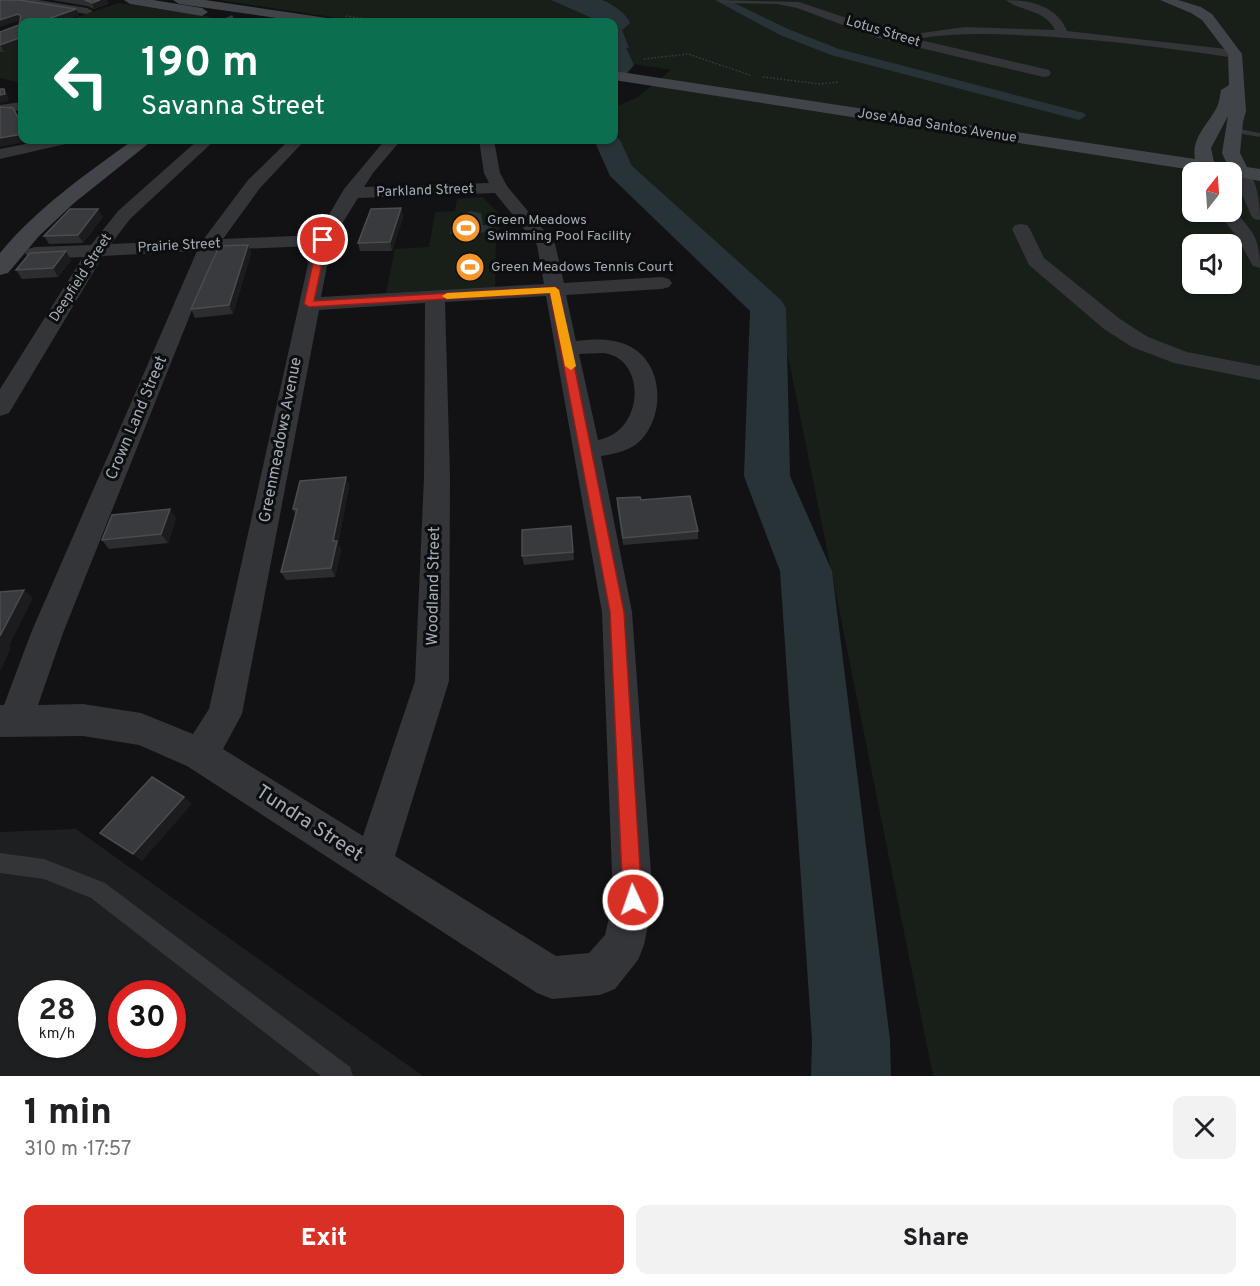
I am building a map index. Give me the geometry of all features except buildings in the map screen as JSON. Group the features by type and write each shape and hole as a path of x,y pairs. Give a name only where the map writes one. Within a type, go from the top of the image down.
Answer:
{"main road":[{"path":"130,0 216,18"},
{"path":"179,0 291,18"},
{"path":"1166,0 1196,9 1207,17 1236,57 1238,111 1232,153 1236,162"},
{"path":"1206,162 1217,118 1225,109 1236,57"},
{"name":"Jose Abad Santos Avenue","path":"630,71 1193,162"},
{"path":"0,268 46,216 90,179 138,144"},
{"name":"Jose Abad Santos Avenue","path":"1242,164 1260,162"},
{"name":"Jose Abad Santos Avenue","path":"1242,167 1260,175"}],"street":[{"path":"17,0 87,11"},
{"path":"1011,0 1028,5 1049,16 1060,24 1062,33"},
{"name":"Lotus Street","path":"728,1 779,1 799,5 882,35 1044,73"},
{"path":"48,15 68,8"},
{"path":"901,39 954,30 1062,33 1236,57"},
{"path":"0,109 18,107"},
{"path":"0,154 46,144"},
{"name":"Deepfield Street","path":"0,408 97,250 124,215 203,144"},
{"name":"Crown Land Street","path":"8,720 209,245 254,184 293,144"},
{"name":"Greenmeadows Avenue","path":"200,754 225,714 323,240 350,193 390,144"},
{"path":"488,144 492,173 500,188 546,244 587,450 610,447 630,436 643,418 646,401 645,385 632,358 609,347 568,349"},
{"path":"1242,176 1260,217 1256,234 1260,248"},
{"name":"Parkland Street","path":"350,193 500,188"},
{"path":"1234,222 1260,262"},
{"path":"1021,229 1036,261 1112,324 1140,342 1182,358 1260,373"},
{"name":"Prairie Street","path":"35,253 323,240"},
{"path":"309,304 662,283"},
{"name":"Woodland Street","path":"373,865 432,681 437,477 435,297"},
{"name":"Tundra Street","path":"8,720 83,720 141,729 200,754 552,978 600,974 623,945 633,900 617,612 587,450"}],"lane":[{"path":"1234,130 1260,135"},
{"path":"0,863 44,869 98,890 341,1076"}],"path":[{"path":"630,71 688,54 755,76"},
{"path":"762,77 779,77 822,84 838,82"}],"shaded area":[{"path":"219,0 1260,0 1260,1076 933,1076 778,306 631,166 618,137 618,106 638,97 671,70 618,62 618,18 338,18"},
{"path":"551,0 602,0 614,6 626,16 630,23 622,30 629,48 618,47 618,18 592,18"},
{"path":"119,3 211,17 209,18 74,18"},
{"path":"18,39 18,82 0,78 0,46"},
{"path":"482,197 504,219 496,236 495,287 386,293 395,249 429,247 435,212 455,211 457,199"},
{"path":"470,211 481,213 483,225 492,225 492,232 450,234 451,227 459,226 459,221 469,218 465,214"},
{"path":"76,829 423,1076 0,1076 0,832"}],"waterway":[{"path":"720,0 784,32 835,52 1079,116"},
{"path":"618,51 623,65 618,70"},
{"path":"609,144 620,170 768,308 767,476 806,571 851,1040 851,1076"}],"slow traffic":[{"path":"447,296 555,290 571,366"}],"place":[{"name":"Green Meadows Swimming Pool Facility","path":"466,228"},
{"name":"Green Meadows Tennis Court","path":"470,267"}],"route":[{"path":"323,240 309,304 555,290 617,612 633,900"}]}
